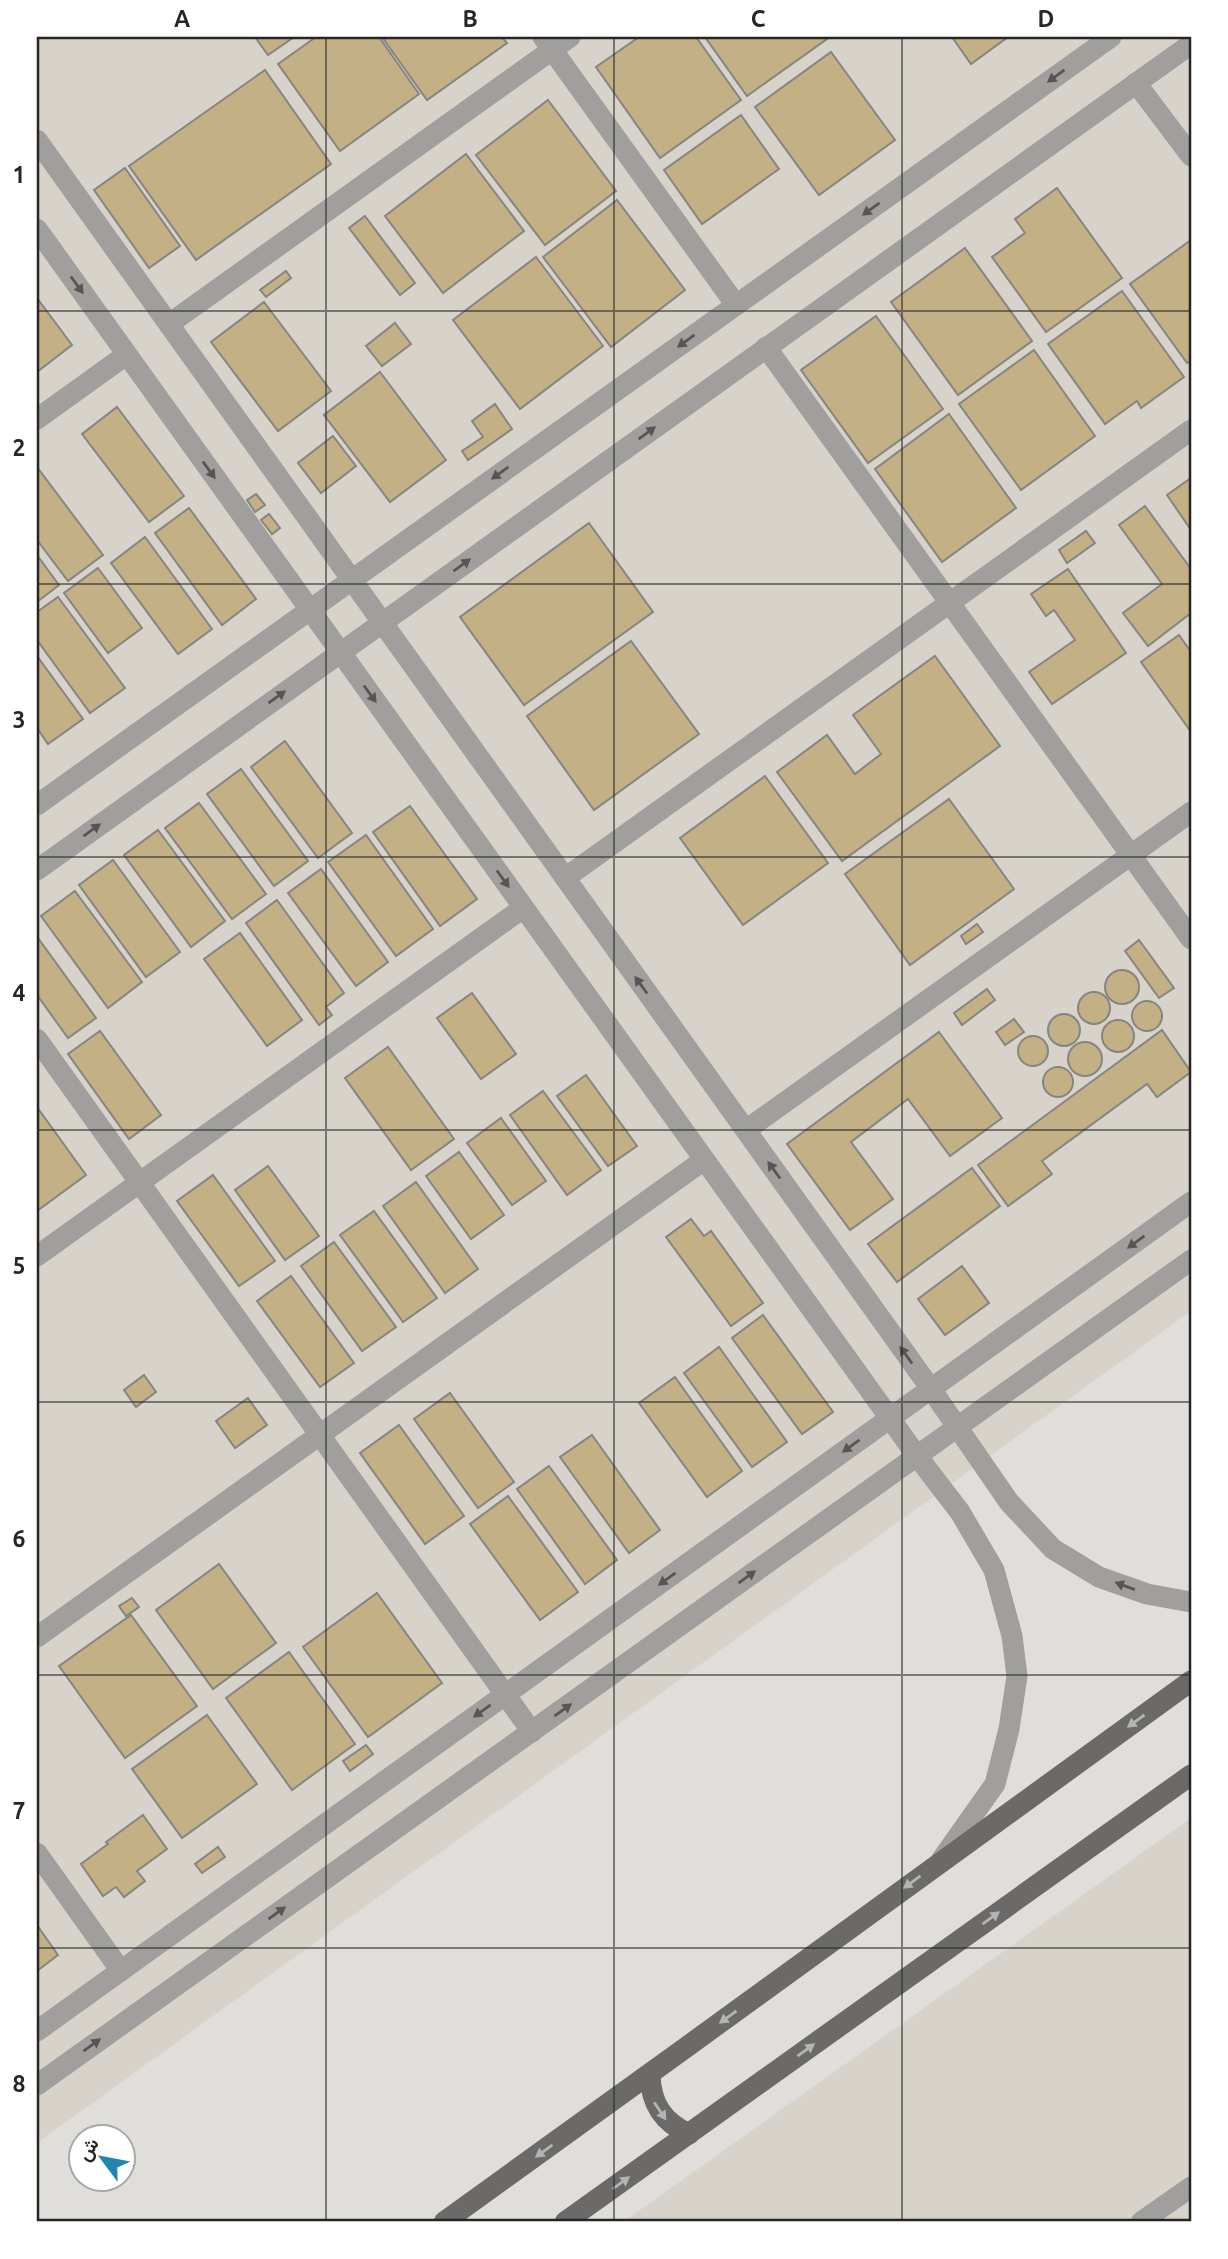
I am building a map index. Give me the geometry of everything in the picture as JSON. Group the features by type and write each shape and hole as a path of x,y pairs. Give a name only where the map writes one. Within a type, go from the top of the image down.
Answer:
{"main road":[{"path":"444,2222 650,2076 1191,1681"},
{"path":"565,2222 1191,1775"},
{"path":"650,2076 650,2088 659,2112 677,2129 689,2134"}],"street":[{"path":"169,324 548,43 570,37"},
{"path":"37,805 1111,37"},
{"path":"548,43 736,305"},
{"path":"37,870 1191,44"},
{"path":"1136,83 1191,156"},
{"path":"37,140 931,1389 1009,1503 1053,1549 1099,1577 1147,1594 1191,1602"},
{"path":"37,229 917,1457 960,1512 994,1570 1012,1636 1017,1676 1009,1729 995,1784 941,1861"},
{"path":"766,347 1191,939"},
{"path":"37,419 127,355"},
{"path":"565,878 1191,430"},
{"path":"746,1130 1191,812"},
{"path":"37,1256 523,908"},
{"path":"37,1039 532,1732"},
{"path":"37,1637 704,1160"},
{"path":"37,2031 1191,1202"},
{"path":"37,2085 1191,1260"},
{"path":"37,1853 121,1970"},
{"path":"1142,2222 1191,2187"}],"shaded area":[{"path":"37,37 1191,37 1191,1311 37,2143"},
{"path":"1191,1818 1191,2222 623,2222"}],"building":[{"path":"255,37 294,37 268,55"},
{"path":"316,37 379,37 419,94 340,151 278,64"},
{"path":"382,37 502,37 507,43 427,100"},
{"path":"639,37 696,37 741,100 660,158 596,67"},
{"path":"705,37 825,37 827,39 747,96"},
{"path":"952,37 1008,37 971,64"},
{"path":"831,52 895,140 819,195 755,107"},
{"path":"265,70 331,164 196,260 129,166"},
{"path":"548,100 616,191 545,245 476,155"},
{"path":"741,115 779,169 702,224 664,170"},
{"path":"466,154 524,231 443,293 385,216"},
{"path":"125,168 180,246 149,268 94,190"},
{"path":"1057,188 1122,278 1046,332 992,257 1025,233 1015,219"},
{"path":"617,200 685,290 611,347 543,257"},
{"path":"365,216 415,283 400,295 349,228"},
{"path":"1191,240 1191,361 1187,363 1130,284"},
{"path":"965,248 1032,341 958,395 891,302"},
{"path":"536,257 603,346 520,409 453,320"},
{"path":"286,271 291,278 266,297 260,290"},
{"path":"1122,291 1184,377 1141,408 1137,401 1105,424 1048,344"},
{"path":"37,298 72,345 37,372"},
{"path":"264,302 331,391 278,431 211,342"},
{"path":"876,316 943,409 868,463 801,370"},
{"path":"395,323 411,344 382,366 366,346"},
{"path":"1034,350 1095,436 1021,490 959,404"},
{"path":"380,372 446,460 390,502 324,415"},
{"path":"495,404 512,429 468,460 462,451 483,437 472,421"},
{"path":"117,407 184,496 149,522 82,434"},
{"path":"949,414 1016,508 942,562 875,469"},
{"path":"333,436 356,466 321,493 298,463"},
{"path":"37,467 103,555 68,581 37,540"},
{"path":"1191,478 1191,530 1167,495"},
{"path":"256,494 265,505 255,512 247,500"},
{"path":"1145,506 1191,569 1191,613 1148,646 1123,613 1162,584 1119,525"},
{"path":"189,508 256,599 222,625 155,533"},
{"path":"269,514 280,528 272,534 261,520"},
{"path":"589,523 653,612 524,705 460,617"},
{"path":"1086,531 1095,543 1067,563 1059,550"},
{"path":"145,537 212,629 178,654 111,563"},
{"path":"37,555 59,585 37,602"},
{"path":"98,568 142,628 108,653 64,593"},
{"path":"1068,569 1126,653 1052,704 1029,672 1075,640 1054,610 1046,616 1031,594"},
{"path":"58,597 125,688 90,713 37,640 37,612"},
{"path":"1179,635 1191,652 1191,732 1141,662"},
{"path":"631,641 699,734 594,810 527,716"},
{"path":"37,656 83,719 48,744 37,728"},
{"path":"935,656 1000,746 842,861 777,772 827,735 855,774 881,754 853,715"},
{"path":"285,741 352,833 318,858 251,767"},
{"path":"241,769 308,861 274,886 207,794"},
{"path":"765,776 828,863 743,925 680,838"},
{"path":"949,799 1014,889 910,965 845,874"},
{"path":"199,803 266,894 232,919 165,828"},
{"path":"410,806 477,899 440,926 373,832"},
{"path":"158,830 225,921 191,947 124,855"},
{"path":"366,835 433,929 396,956 328,862"},
{"path":"113,860 180,952 146,977 79,885"},
{"path":"321,869 388,962 356,986 288,893"},
{"path":"75,891 142,982 108,1008 41,916"},
{"path":"277,900 344,993 326,1007 332,1015 319,1025 246,923"},
{"path":"977,924 983,932 966,944 961,936"},
{"path":"240,933 302,1020 267,1046 204,959"},
{"path":"38,938 96,1018 68,1038 37,995"},
{"path":"1139,940 1174,988 1159,998 1125,951"},
{"path":"1122,970 1134,975 1139,987 1134,999 1122,1004 1110,999 1105,987 1110,975"},
{"path":"987,989 995,1000 962,1025 954,1013"},
{"path":"1094,992 1105,997 1110,1008 1105,1019 1094,1024 1083,1019 1078,1008 1083,997"},
{"path":"472,993 516,1054 481,1079 437,1018"},
{"path":"1147,1001 1153,1002 1161,1010 1161,1022 1153,1030 1147,1031 1141,1030 1133,1022 1132,1016 1133,1010 1141,1002"},
{"path":"1064,1014 1075,1019 1080,1030 1075,1041 1064,1046 1053,1041 1048,1030 1053,1019"},
{"path":"1014,1019 1024,1032 1005,1045 996,1032"},
{"path":"1118,1020 1129,1025 1134,1036 1129,1047 1118,1052 1107,1047 1102,1036 1107,1025"},
{"path":"1162,1030 1191,1072 1157,1097 1147,1084 1042,1161 1052,1174 1008,1206 978,1165"},
{"path":"100,1031 161,1115 129,1139 68,1054"},
{"path":"939,1032 1002,1118 950,1156 908,1099 851,1142 893,1199 850,1230 787,1144"},
{"path":"1033,1036 1044,1040 1048,1051 1044,1062 1033,1066 1022,1062 1018,1051 1022,1040"},
{"path":"1085,1042 1097,1047 1102,1059 1097,1071 1085,1076 1073,1071 1068,1059 1073,1047"},
{"path":"388,1047 454,1139 411,1170 345,1078"},
{"path":"1058,1067 1069,1071 1073,1082 1069,1093 1058,1097 1047,1093 1043,1082 1047,1071"},
{"path":"586,1075 637,1146 608,1166 557,1096"},
{"path":"543,1091 601,1170 567,1195 510,1115"},
{"path":"37,1107 86,1175 37,1211"},
{"path":"501,1118 546,1181 512,1205 467,1143"},
{"path":"459,1152 504,1215 471,1239 426,1176"},
{"path":"268,1166 319,1236 285,1260 235,1190"},
{"path":"972,1168 1000,1206 897,1282 868,1244"},
{"path":"213,1175 275,1261 239,1286 177,1201"},
{"path":"416,1182 478,1269 445,1293 383,1206"},
{"path":"374,1211 437,1298 403,1322 340,1235"},
{"path":"691,1219 704,1236 711,1231 763,1303 731,1326 666,1237"},
{"path":"334,1242 396,1327 362,1351 301,1266"},
{"path":"962,1266 989,1303 945,1335 918,1299"},
{"path":"291,1276 354,1363 320,1387 257,1301"},
{"path":"763,1315 833,1412 802,1434 732,1338"},
{"path":"719,1347 787,1442 752,1467 684,1373"},
{"path":"144,1375 156,1392 136,1407 124,1390"},
{"path":"675,1377 742,1471 707,1497 639,1403"},
{"path":"450,1393 514,1482 478,1508 414,1419"},
{"path":"248,1398 267,1425 235,1448 216,1421"},
{"path":"399,1425 464,1516 425,1544 360,1453"},
{"path":"592,1435 660,1530 629,1553 560,1457"},
{"path":"549,1466 617,1560 585,1584 517,1489"},
{"path":"508,1496 578,1592 540,1620 470,1524"},
{"path":"219,1564 276,1643 213,1689 156,1610"},
{"path":"377,1593 442,1683 368,1737 303,1647"},
{"path":"132,1598 139,1607 126,1616 119,1606"},
{"path":"131,1615 197,1706 125,1758 59,1666"},
{"path":"289,1652 355,1744 292,1790 226,1698"},
{"path":"207,1715 257,1784 182,1838 132,1769"},
{"path":"366,1745 373,1754 350,1771 343,1761"},
{"path":"143,1815 167,1849 137,1871 145,1881 124,1897 116,1887 103,1896 81,1864"},
{"path":"218,1847 225,1857 202,1873 195,1864"},
{"path":"37,1925 58,1955 37,1971"}]}
